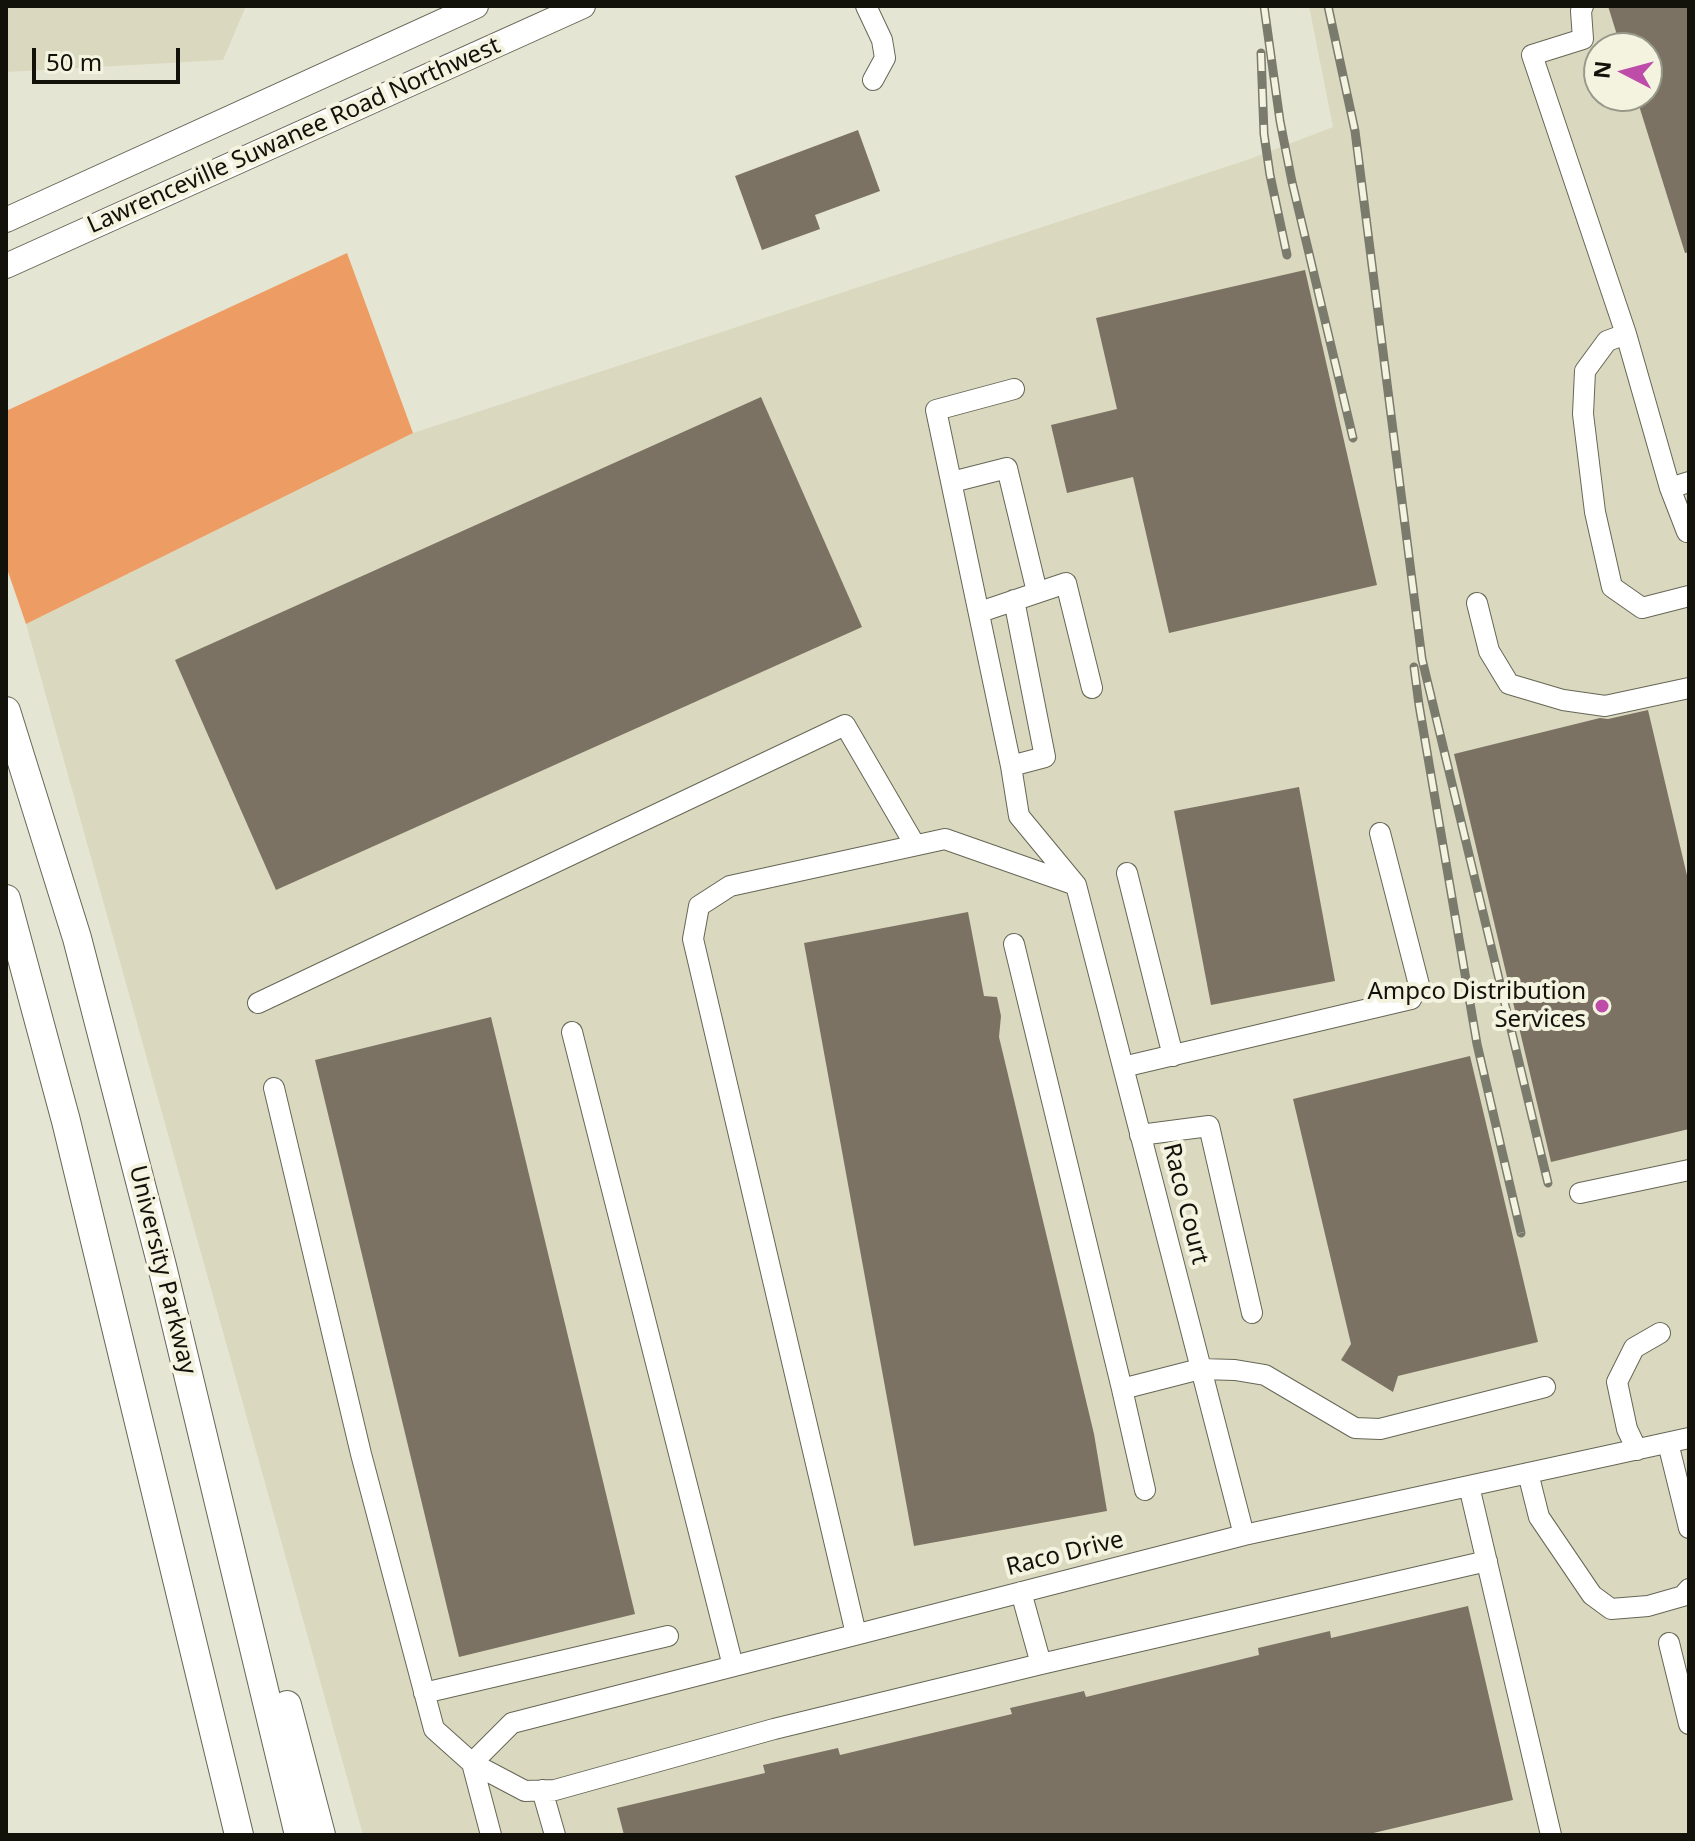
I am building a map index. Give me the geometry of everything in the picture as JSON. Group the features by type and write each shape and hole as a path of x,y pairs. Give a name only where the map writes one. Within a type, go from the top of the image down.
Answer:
{"highway":[{"name":"University Parkway","path":"6,711 77,938 162,1266 299,1835"},
{"path":"6,899 73,1151 239,1835"},
{"path":"225,1528 265,1621 321,1835"},
{"path":"206,1701 221,1835"}],"main road":[{"name":"Lawrenceville Suwanee Road Northwest","path":"6,220 476,6"},
{"name":"Lawrenceville Suwanee Road Northwest","path":"6,266 583,6"}],"street":[{"path":"866,6 882,40 885,58 873,80"},
{"path":"1583,6 1583,39 1532,55 1680,485 1689,531"},
{"path":"1626,334 1607,341 1585,371 1583,400 1595,512 1612,587 1642,608 1689,596"},
{"path":"1014,389 936,410 980,612 1019,816 1076,885"},
{"path":"952,482 1007,468 1037,592"},
{"path":"980,612 1066,583 1092,688"},
{"path":"1011,766 1045,757 1014,600"},
{"path":"1477,603 1489,651 1509,684 1563,700 1605,706 1689,688"},
{"path":"258,1003 845,725 915,845"},
{"path":"1123,1067 1411,999 1419,985 1380,833"},
{"path":"856,1634 693,939 699,906 730,886 945,839 1076,885"},
{"path":"1127,873 1173,1056"},
{"name":"Raco Court","path":"1076,885 1244,1535"},
{"path":"1014,944 1145,1490"},
{"path":"572,1032 733,1666"},
{"path":"274,1088 361,1454 434,1729 472,1763 525,1791 555,1790 774,1729 1487,1561"},
{"path":"1140,1135 1209,1126 1252,1313"},
{"path":"1580,1193 1689,1170"},
{"path":"1637,1450 1627,1429 1617,1382 1634,1348 1660,1333"},
{"path":"1122,1389 1200,1369 1235,1370 1265,1375 1355,1428 1380,1429 1545,1387"},
{"name":"Raco Drive","path":"472,1763 512,1723 1244,1535 1689,1438"},
{"path":"1668,1443 1688,1518"},
{"path":"1528,1473 1539,1517 1592,1595 1611,1609 1648,1606 1683,1596 1689,1589"},
{"path":"1469,1486 1551,1835"},
{"path":"1021,1592 1041,1664"},
{"path":"424,1693 668,1636"},
{"path":"1669,1643 1689,1724"},
{"path":"472,1763 491,1835"},
{"path":"542,1790 555,1835"}],"shaded area":[{"path":"6,6 246,6 223,60 6,72"},
{"path":"1309,6 1689,6 1689,1835 363,1835 26,624 413,433 1247,160 1333,127"},
{"path":"347,253 413,433 26,624 6,566 6,411"}],"building":[{"path":"1608,6 1689,6 1689,252 1685,253 1641,112 1663,112 1663,32 1616,32"},
{"path":"858,130 880,191 815,215 820,229 762,250 735,176"},
{"path":"1305,270 1377,585 1169,633 1133,477 1067,493 1051,425 1117,409 1096,318"},
{"path":"761,397 862,627 276,890 175,660"},
{"name":"Ampco Distribution Services","path":"1648,710 1689,884 1689,1129 1551,1162 1454,754 1600,718"},
{"path":"1299,787 1335,981 1211,1005 1174,811"},
{"path":"968,912 984,996 997,997 1001,1016 999,1037 1094,1434 1107,1511 914,1546 804,943"},
{"path":"491,1017 635,1614 459,1657 315,1060"},
{"path":"1470,1056 1538,1342 1398,1376 1393,1392 1341,1360 1351,1344 1293,1099"},
{"path":"1468,1606 1513,1800 1365,1835 624,1835 617,1808 765,1773 763,1765 838,1748 840,1755 1012,1714 1010,1708 1084,1691 1086,1697 1259,1655 1258,1648 1330,1631 1331,1638"}],"railway":[{"path":"1264,6 1292,182 1353,438"},
{"path":"1328,6 1355,131 1422,659 1548,1183"},
{"path":"1261,53 1264,134 1287,255"},
{"path":"1414,667 1477,1044 1521,1233"}],"place":[{"name":"Ampco Distribution Services","path":"1602,1006"}]}
